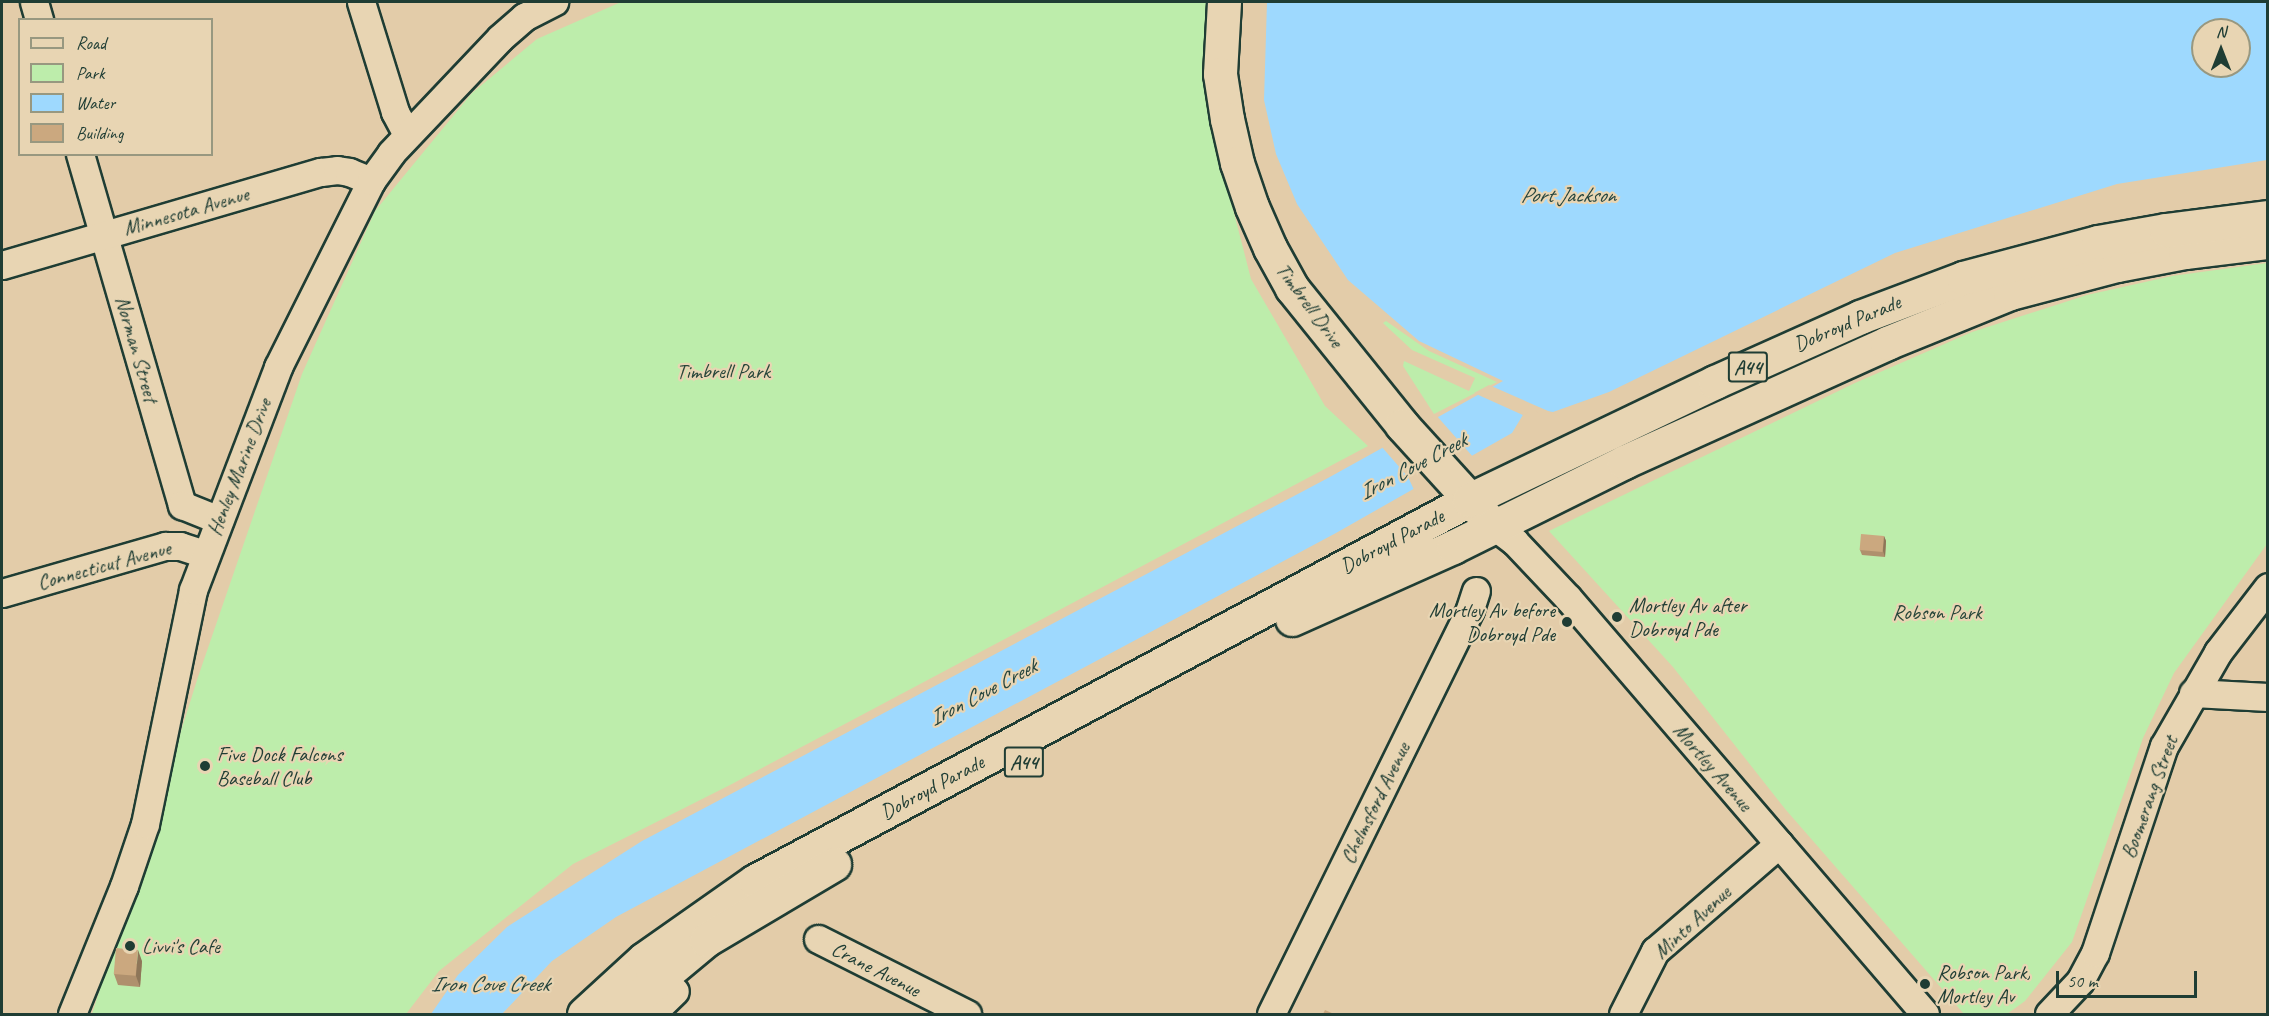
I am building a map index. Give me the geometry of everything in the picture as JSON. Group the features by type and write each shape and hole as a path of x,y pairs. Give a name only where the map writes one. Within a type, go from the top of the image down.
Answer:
{"main road":[{"name":"Timbrell Drive","path":"1224,2 1220,74 1237,163 1252,207 1292,288 1402,425 1494,526"},
{"name":"Dobroyd Parade","path":"584,1014 644,959 755,881 1460,490 1909,296 2037,256 2098,242 2166,230 2268,217"},
{"name":"Dobroyd Parade","path":"617,1014 706,940 795,885 1309,610 1494,526 1624,462 1887,343 2010,293 2117,265 2186,252 2268,242"}],"street":[{"path":"34,2 38,18"},
{"path":"361,2 395,112 407,135"},
{"name":"Henley Marine Drive","path":"72,1014 136,854 145,824 193,590 278,367 371,181 407,135 500,38 524,17 554,2"},
{"name":"Norman Street","path":"81,156 182,505 219,520"},
{"name":"Minnesota Avenue","path":"2,265 321,172 337,170 349,172 371,181"},
{"name":"Mortley Avenue","path":"1494,526 1515,542 1548,575 1925,1014"},
{"name":"Connecticut Avenue","path":"2,593 165,546 180,546 205,554"},
{"name":"Boomerang Street","path":"2049,1014 2080,981 2095,953 2152,776 2164,746 2222,647 2268,587"},
{"name":"Chelmsford Avenue","path":"1270,1014 1470,609 1476,591"},
{"path":"2193,693 2268,697"},
{"name":"Minto Avenue","path":"1623,1014 1655,951 1779,844"},
{"name":"Crane Avenue","path":"818,939 967,1014"},
{"path":"651,1014 675,991"}],"green space":[{"name":"Timbrell Park","path":"621,2 1209,2 1217,147 1251,279 1325,406 1368,446 730,785 573,864 439,971 406,1014 92,1014 198,677 302,374 375,211 472,93 537,39"},
{"name":"Robson Park","path":"2267,263 2267,544 2174,673 2143,738 2072,942 2025,1001 2007,1014 1964,1014 1786,810 1673,667 1549,531 1855,383 1972,332 2087,295 2172,276"},
{"path":"1386,321 1429,351 1497,382 1434,414 1403,366 1404,361 1469,391 1475,378 1412,350 1383,323"}],"water":[{"name":"Port Jackson","path":"1267,2 2267,2 2267,160 2117,184 1895,253 1609,392 1553,412 1527,408 1512,433 1336,533 616,917 552,961 502,1014 431,1014 458,975 507,927 642,841 1328,478 1503,381 1419,341 1348,280 1297,204 1276,154 1264,100"}],"pier":[{"path":"1489,385 1555,414 1528,411 1525,416 1474,393"},
{"path":"1436,415 1474,458 1415,492 1408,477 1381,446"}],"building":[{"path":"1861,534 1884,536 1883,552 1860,550"},
{"path":"116,948 138,950 136,976 114,974"}],"place":[{"name":"Mortley Av after Dobroyd Pde","path":"1617,617"},
{"name":"Mortley Av before Dobroyd Pde","path":"1567,622"},
{"name":"Five Dock Falcons Baseball Club","path":"205,766"},
{"name":"Livvi's Cafe","path":"130,946"},
{"name":"Robson Park, Mortley Av","path":"1925,984"}],"water label":[{"name":"Iron Cove Creek","path":"1413,467"},
{"name":"Iron Cove Creek","path":"983,693"},
{"name":"Iron Cove Creek","path":"490,985"}]}
